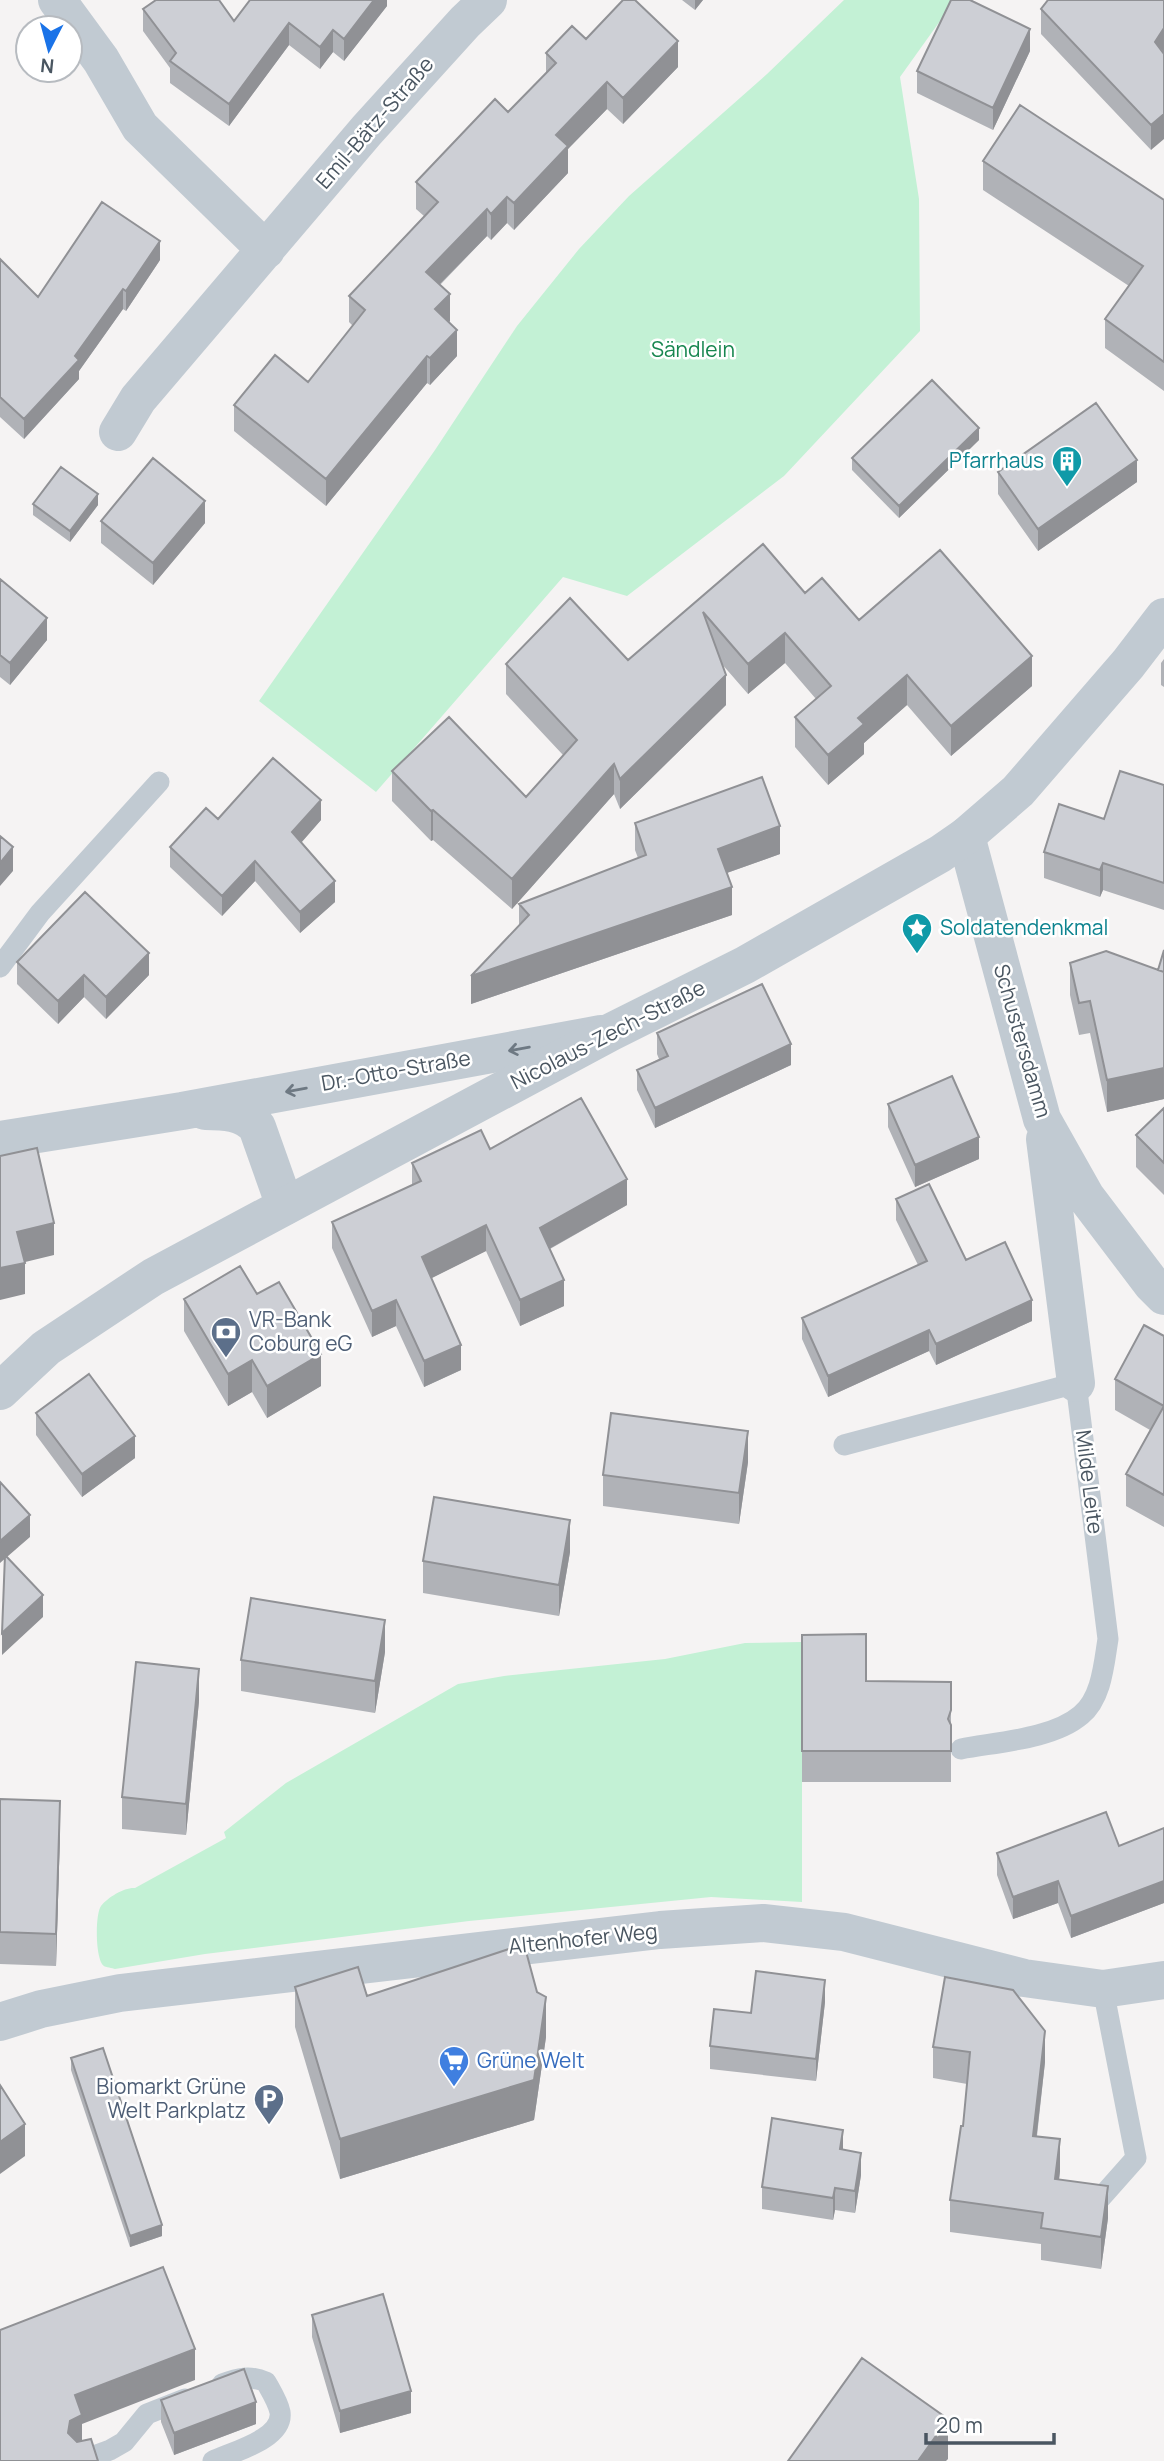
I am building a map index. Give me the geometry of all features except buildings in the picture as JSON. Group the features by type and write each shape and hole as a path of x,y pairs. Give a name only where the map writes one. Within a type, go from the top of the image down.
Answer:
{"street":[{"path":"57,0 101,60 139,127 266,250"},
{"name":"Emil-Bätz-Straße","path":"118,432 138,399 367,130 488,0"},
{"name":"Nicolaus-Zech-Straße","path":"0,1391 46,1348 153,1277 611,1032 745,965 909,873 966,836 1018,791 1128,664 1164,617"},
{"name":"Schustersdamm","path":"966,836 1042,1119 1086,1197 1164,1296"},
{"name":"Dr.-Otto-Straße","path":"0,1140 182,1111 611,1032"},
{"name":"Dr.-Otto-Straße","path":"182,1111 230,1112 253,1122 270,1159 285,1206"},
{"path":"0,1118 39,1133"},
{"name":"Milde Leite","path":"1042,1119 1076,1383"},
{"name":"Altenhofer Weg","path":"0,2022 41,2009 120,1993 660,1930 763,1923 844,1932 1024,1978 1103,1989 1164,1980"}],"lane":[{"path":"0,967 40,914 159,782"},
{"path":"844,1445 1076,1383"},
{"name":"Milde Leite","path":"961,1749 1054,1731 1083,1714 1095,1695 1103,1673 1108,1639 1076,1383"},
{"path":"1097,2202 1136,2158 1103,1989"},
{"path":"80,2461 110,2450 128,2451 147,2414 237,2378 255,2377 266,2382 280,2413 278,2427 269,2436 212,2461"}],"green space":[{"name":"Sändlein","path":"844,0 955,0 900,77 919,199 920,331 784,476 627,596 563,577 376,792 259,701 435,450 517,326 579,249 629,196 767,74"},
{"path":"802,1642 802,1902 711,1897 469,1921 205,1954 115,1969 101,1962 97,1937 98,1918 101,1906 108,1899 122,1891 135,1888 226,1838 224,1832 286,1783 458,1684 504,1676 665,1659 745,1643"}],"place":[{"name":"Pfarrhaus","path":"1067,488"},
{"name":"Soldatendenkmal","path":"917,955"},
{"name":"VR-Bank Coburg eG","path":"226,1359"},
{"name":"Grüne Welt","path":"454,2088"},
{"name":"Biomarkt Grüne Welt Parkplatz","path":"269,2126"}]}
